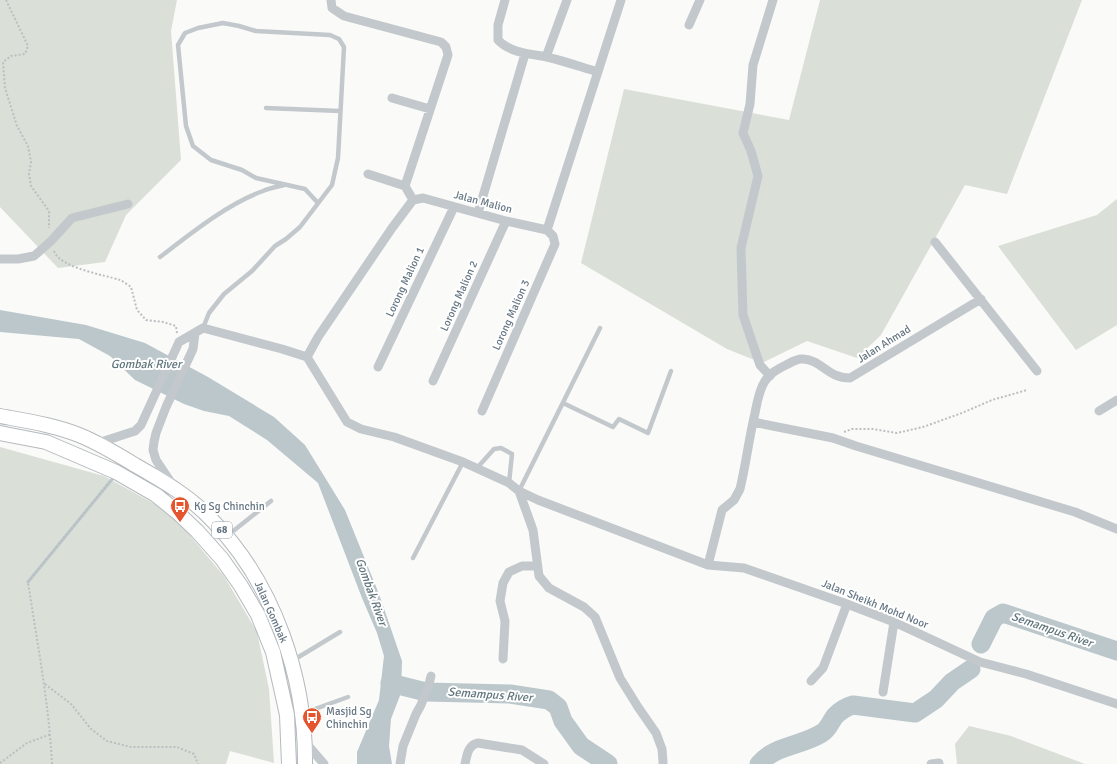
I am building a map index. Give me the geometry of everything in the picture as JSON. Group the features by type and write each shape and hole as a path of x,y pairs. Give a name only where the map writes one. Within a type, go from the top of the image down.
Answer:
{"main road":[{"name":"Jalan Gombak","path":"0,416 47,425 78,434 98,443 174,488 212,520 227,536 260,584 275,615 291,661 303,713 305,764"},
{"name":"Jalan Gombak","path":"0,433 46,442 116,472 156,495 177,512 197,531 222,559 241,586 258,615 272,652 287,715 289,764"}],"street":[{"path":"331,0 332,8 344,16 441,42 446,47 448,55 405,186"},
{"path":"505,0 498,24 498,40 502,44 525,54 546,57 598,72"},
{"path":"546,57 567,0"},
{"path":"547,230 621,0"},
{"path":"690,25 700,0"},
{"path":"708,565 722,510 734,500 740,489 753,422 762,386 770,376 760,365 743,314 741,248 758,176 751,151 743,133 750,104 753,65 772,0"},
{"path":"478,213 525,54"},
{"path":"392,98 430,109"},
{"path":"98,443 135,431 141,425 179,342 203,328 307,357 327,324 392,228 413,200 405,186 368,174"},
{"name":"Jalan Malion","path":"413,200 423,198 506,221 547,230"},
{"path":"0,259 18,259 34,256 51,241 72,218 128,204"},
{"name":"Lorong Malion 1","path":"378,367 454,207"},
{"name":"Lorong Malion 2","path":"433,380 506,221"},
{"name":"Lorong Malion 3","path":"482,411 555,244 553,236 547,230"},
{"path":"935,242 1037,371"},
{"name":"Jalan Ahmad","path":"770,376 775,371 796,360 806,359 816,362 834,375 850,378 981,299"},
{"path":"174,488 156,460 154,450 156,433 166,407 193,349 194,333"},
{"name":"Jalan Sheikh Mohd Noor","path":"307,357 347,422 361,429 394,438 463,462 509,483 519,491 538,500 708,565 744,568 894,622 980,662 1117,704"},
{"path":"1099,411 1117,400"},
{"path":"753,422 833,438 1075,512 1117,529"},
{"path":"519,491 533,530 539,576 549,588 584,607 595,617 620,678 656,733 662,749 662,764"},
{"path":"503,658 505,622 500,601 503,583 509,572 522,566 537,566"},
{"path":"811,681 823,668 847,604"},
{"path":"883,692 894,622"},
{"path":"400,764 403,746 430,680"},
{"path":"305,742 324,764"},
{"path":"465,764 470,748 474,744 478,743 522,750 544,764"}],"lane":[{"path":"203,328 209,313 224,294 252,271 276,246 300,227 332,185 338,158 344,47 339,39 330,34 256,31 239,26 223,24 198,28 185,33 178,45 186,126 193,146 211,160 242,170 256,178 305,189 318,203"},
{"path":"266,108 340,111"},
{"path":"160,257 194,231 231,206 263,191 286,185"},
{"path":"519,491 600,328"},
{"path":"562,403 613,427 619,419 648,433 671,371"},
{"path":"477,468 494,449 501,448 512,454 509,483"},
{"path":"413,558 463,462"},
{"path":"227,536 271,501"},
{"path":"291,661 340,632"},
{"path":"303,713 348,697"}],"path":[{"path":"6,0 28,46 25,54 11,56 3,62 5,88 17,126 28,146 31,162 31,186 48,211 49,234 56,255 67,263 89,272 121,281 131,287 137,310 146,320 163,322 176,326 179,342"},
{"path":"833,438 852,429 873,429 897,433 923,427 992,400 1027,390"},
{"path":"52,764 51,734 28,582 116,472"},
{"path":"44,683 71,704 91,729 107,741 131,747 177,747 194,754 198,764"},
{"path":"0,763 27,743 51,734"}],"shaded area":[{"path":"0,0 177,0 171,31 181,160 126,215 105,262 58,268 0,207"},
{"path":"820,0 1082,0 1007,194 965,185 881,335 857,358 807,341 762,363 727,349 581,263 624,89 789,120"},
{"path":"1117,199 1117,325 1076,350 998,246 1097,215"},
{"path":"0,447 104,476 171,513 224,576 257,632 269,689 274,763 230,751 226,764 0,764"},
{"path":"969,726 1011,736 1085,764 957,764 955,744"}],"water":[{"name":"Gombak River","path":"0,310 86,325 145,343 208,377 274,417 305,445 345,510 379,594 402,661 401,693 391,719 389,746 392,764 357,764 357,752 379,700 384,656 377,633 318,483 267,440 229,416 204,411 184,404 135,380 110,356 79,339 0,332"}],"waterway":[{"path":"28,582 114,477"},
{"name":"Semampus River","path":"981,644 994,618 1003,613 1117,651"},
{"name":"Semampus River","path":"759,764 765,758 781,749 806,741 824,732 839,712 853,705 915,713 936,699 952,682 971,669"},
{"name":"Semampus River","path":"390,683 426,692 510,694 549,700 558,707 563,721 581,746 608,764"}],"place":[{"name":"Kg Sg Chinchin","path":"180,523"},
{"name":"Masjid Sg Chinchin","path":"312,734"}]}
